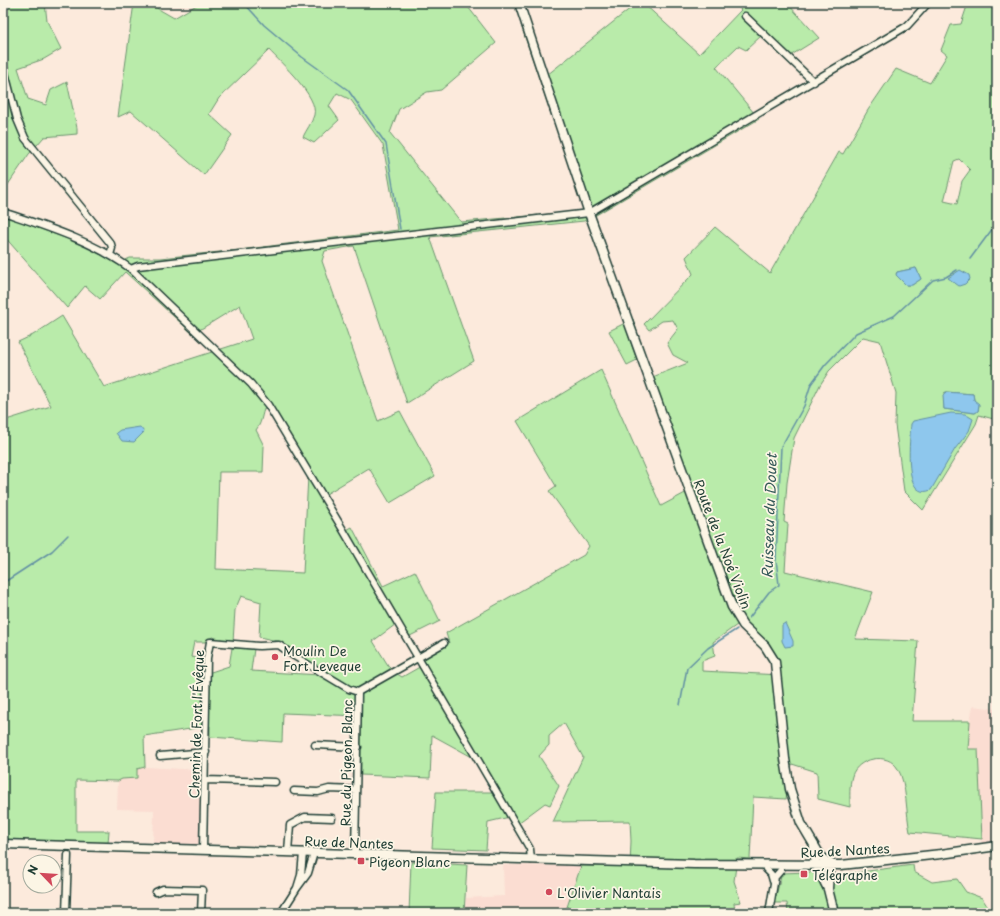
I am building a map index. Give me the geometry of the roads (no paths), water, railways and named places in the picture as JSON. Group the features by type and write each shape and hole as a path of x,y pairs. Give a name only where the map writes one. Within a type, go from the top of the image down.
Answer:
{"main road":[{"name":"Route de la Noé Violin","path":"519,3 589,213 732,607 743,625 765,646 775,662 785,759 790,789 801,823 825,868"},
{"name":"Rue de Nantes","path":"3,844 694,864 774,870 804,867"},
{"name":"Rue de Nantes","path":"825,868 997,846"},
{"path":"804,867 816,852"},
{"path":"774,870 898,863 941,854"},
{"path":"804,867 825,868"},
{"path":"804,867 816,874 827,884"},
{"name":"Rue de Nantes","path":"774,870 804,867"},
{"path":"825,868 834,913"}],"street":[{"path":"131,269 138,266 589,213 814,82 914,21 928,3"},
{"path":"745,16 814,82"},
{"path":"3,65 17,119 25,138 111,244 112,248 110,255"},
{"path":"3,212 70,236 110,255 131,269 262,396 346,534 530,849 531,860"},
{"name":"Chemin de Fort l'Évêque","path":"203,850 208,645 212,641 259,646 279,645 294,656 349,689 358,692"},
{"name":"Rue du Pigeon Blanc","path":"355,854 358,692 444,643"},
{"path":"315,745 358,747"},
{"path":"160,756 206,752"},
{"path":"205,780 275,782"},
{"path":"294,791 318,792 329,788 356,790"},
{"path":"288,852 290,825 305,817 332,818"},
{"path":"297,888 301,875 303,852"},
{"path":"281,913 308,873 314,853"},
{"path":"66,913 68,855"},
{"path":"768,913 773,887 774,870"},
{"path":"156,892 163,889 202,890 201,913"}],"water":[{"path":"916,268 921,279 912,285 906,285 896,275 897,272"},
{"path":"960,270 969,275 970,279 965,284 959,286 948,278"},
{"path":"946,392 973,394 974,400 979,404 978,411 975,413 944,409 943,396"},
{"path":"951,413 965,414 973,419 969,431 955,449 931,490 922,491 916,487 912,478 910,467 909,454 911,424 913,421"},
{"path":"140,427 144,432 134,442 122,441 116,433 120,430"},
{"path":"785,623 793,641 793,646 785,647 782,641 782,625"}],"waterway":[{"path":"244,3 264,25 302,57 348,90 386,144 400,229"},
{"name":"Ruisseau du Douet","path":"970,259 996,224 997,209"},
{"name":"Ruisseau du Douet","path":"749,618 769,592 779,585 776,559 781,447 804,406 811,384 825,365 856,333 894,316 933,280 946,277 957,270"},
{"path":"3,583 52,551 68,535"},
{"name":"Ruisseau du Douet","path":"680,705 687,668 708,648 737,629"}],"place":[{"name":"Moulin De Fort Leveque","path":"275,657"},
{"name":"Pigeon Blanc","path":"361,861"},
{"name":"Télégraphe","path":"804,874"},
{"name":"L'Olivier Nantais","path":"549,892"}]}
